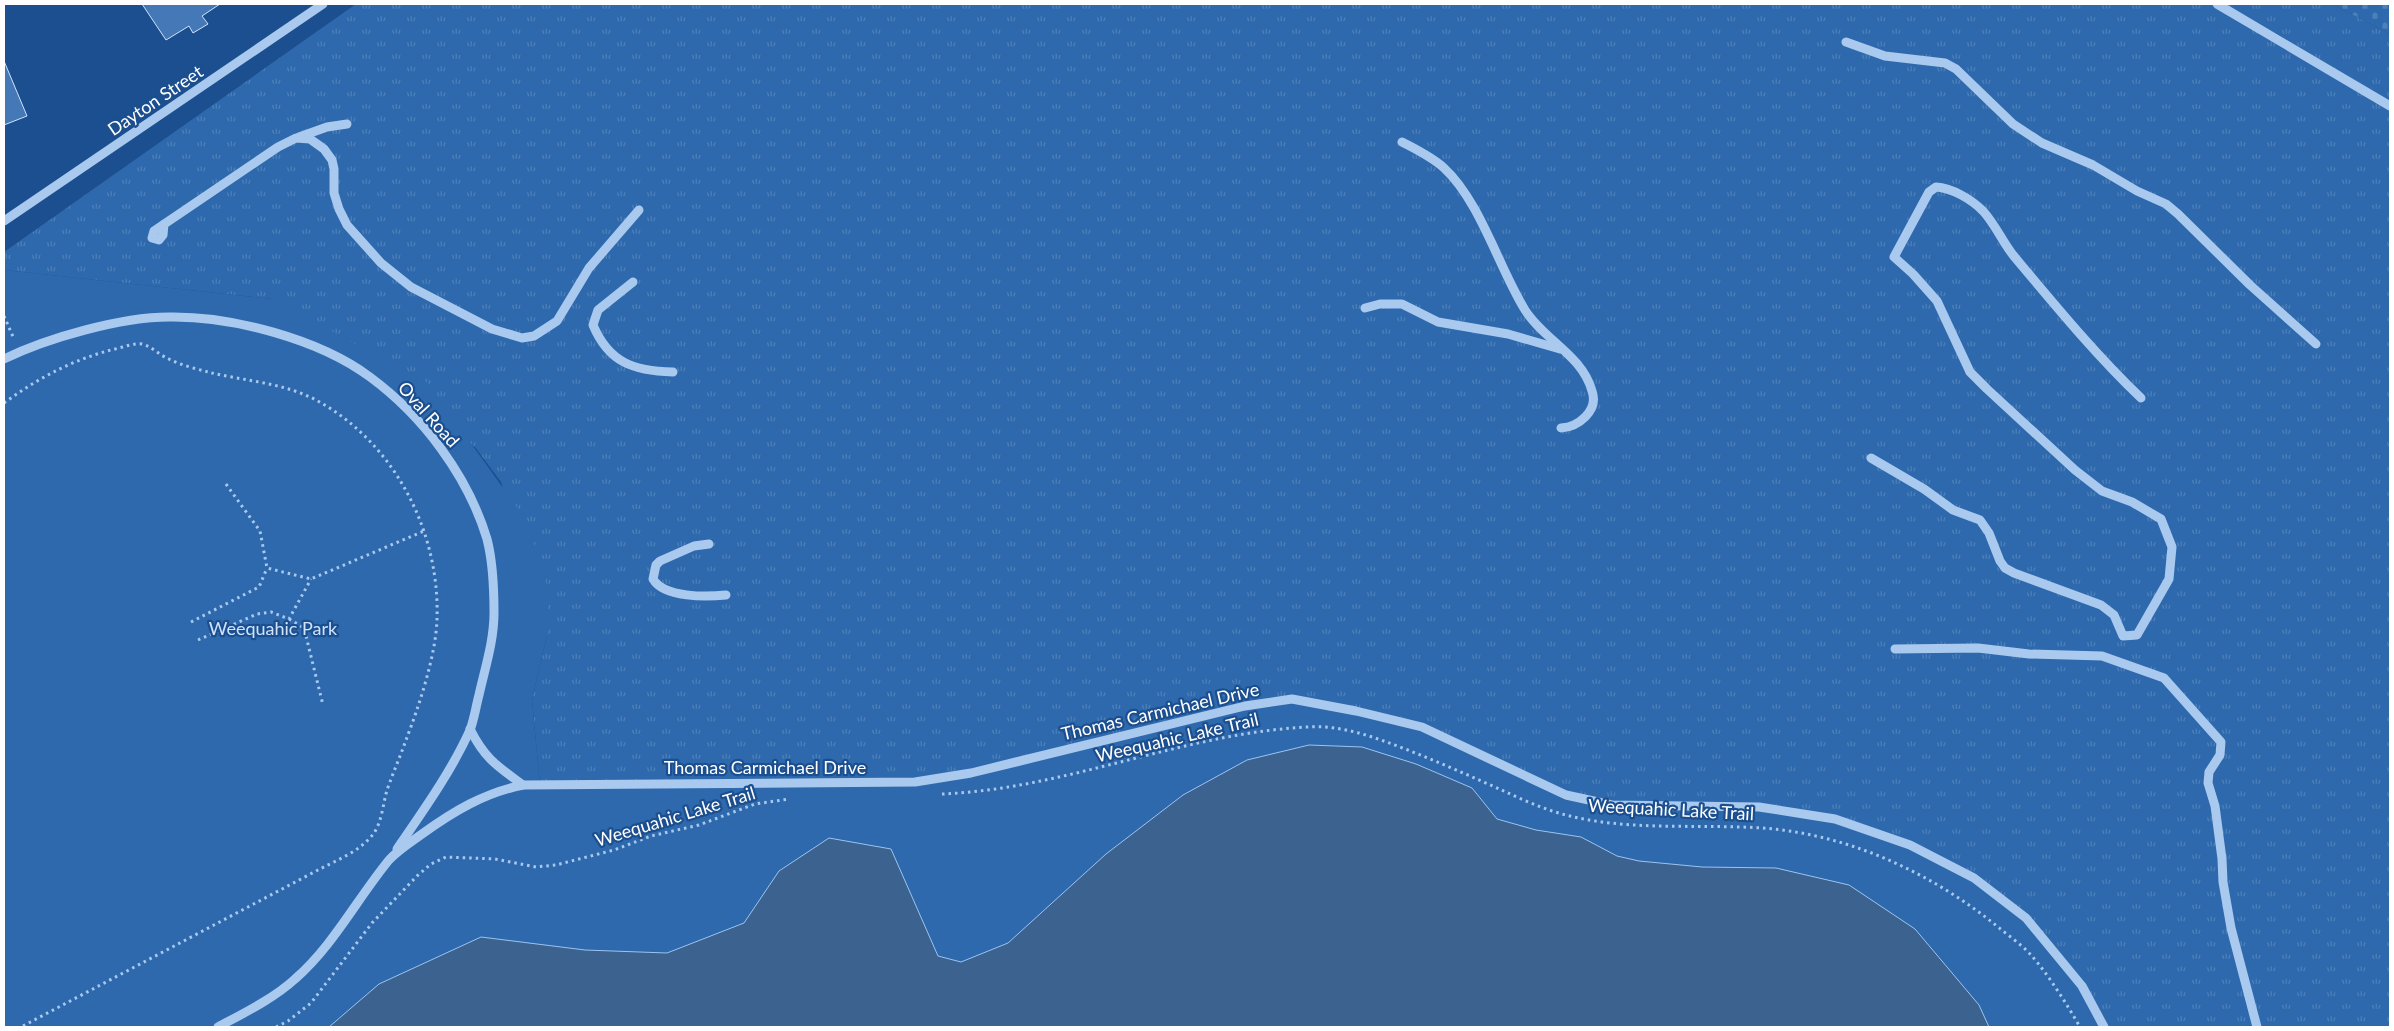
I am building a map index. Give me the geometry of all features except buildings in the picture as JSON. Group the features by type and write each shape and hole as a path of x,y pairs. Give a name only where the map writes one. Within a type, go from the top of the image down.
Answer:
{"street":[{"name":"Dayton Street","path":"4,221 323,4"},
{"path":"2218,4 2390,106"},
{"path":"1846,42 1885,56 1945,63 1956,69 2013,124 2042,143 2093,166 2166,204 2250,285 2316,344"},
{"path":"164,224 278,147 296,138 327,127 347,124"},
{"path":"296,138 310,138 324,149 332,160 334,193 338,210 347,225 381,262 427,298 511,336 522,338 534,336 557,321 589,268 639,210"},
{"path":"1402,142 1428,156 1454,179 1470,203 1525,310 1584,372 1593,392 1593,402 1584,419 1576,425 1560,428"},
{"path":"1871,458 1924,489 1953,510 1980,520 2005,568 2101,605 2114,615 2123,636 2137,635 2168,579 2172,547 2161,519 2132,502 2102,490 2075,470 1987,389 1970,372 1937,301 1913,274 1894,257 1929,192 1936,187 1954,192 1982,210 1993,222 2005,245 2065,317 2141,398"},
{"path":"633,282 598,310 592,325 599,339 608,350 623,362 638,369 673,372"},
{"path":"1365,308 1380,304 1402,304 1438,322 1534,340 1564,351"},
{"name":"Oval Road","path":"4,359 19,351 130,320 177,317 241,324 299,340 369,376 395,398 437,444 476,508 487,542 493,583 494,615 490,652 470,729 436,791 390,859"},
{"path":"709,544 694,546 660,561 656,565 653,578 662,589 703,597 726,595"},
{"path":"1895,649 1978,648 2021,653 2102,656 2152,673 2168,681 2221,742 2220,755 2209,772 2208,783 2214,806 2222,860 2222,882 2231,928 2257,1027"},
{"name":"Thomas Carmichael Drive","path":"218,1027 257,1006 295,980 329,941 390,859 447,816 473,801 500,790 523,785 916,782 971,773 1245,706 1292,699 1356,711 1422,727 1566,795 1612,805 1759,807 1835,819 1910,845 1974,878 2026,918 2082,986 2104,1027"},
{"path":"470,729 481,750 490,761 523,785"}],"path":[{"path":"4,316 16,344"},
{"path":"4,403 32,383 64,366 98,353 140,344 150,347 164,357 192,367 282,387 314,399 346,419 373,444 400,478 424,531 433,560 437,622 424,685 374,832 352,851 318,870 21,1027"},
{"path":"192,622 259,587 267,568 260,531 226,484"},
{"path":"267,568 311,579 424,531"},
{"path":"289,619 311,579"},
{"path":"198,640 257,614 271,612 289,619 304,628 322,705"},
{"name":"Weequahic Lake Trail","path":"935,794 996,790 1096,769 1223,738 1272,730 1310,726 1364,733 1421,755 1538,806 1572,816 1660,825 1766,829 1816,837 1863,849 1967,902 2031,956 2080,1027"},
{"name":"Weequahic Lake Trail","path":"276,1027 310,1003 372,924 417,876 431,864 446,857 495,859 536,867 556,865 614,850 651,836 699,825 754,804 792,799"}],"green space":[{"path":"356,4 2332,4 2390,34 2390,1027 2104,1027 916,782 540,785 532,700 547,635 501,482 475,447 272,299 4,270 4,252"},
{"path":"2332,4 2390,4 2390,34"},
{"name":"Weequahic Park","path":"4,270 272,299 428,383 523,516 543,567 547,589 547,635 532,700 540,785 916,782 1292,699 1422,727 1566,795 1612,805 1759,807 1835,819 1910,845 1974,878 2026,918 2082,986 2104,1027 4,1027"}],"shaded area":[{"path":"1309,745 1362,747 1416,764 1472,788 1497,819 1536,830 1581,837 1617,856 1639,861 1702,867 1776,868 1849,885 1915,929 1979,1005 1989,1027 329,1027 379,984 481,937 585,950 667,953 744,923 779,871 829,838 891,849 938,956 961,962 1008,943 1106,854 1183,795 1247,760"}]}
